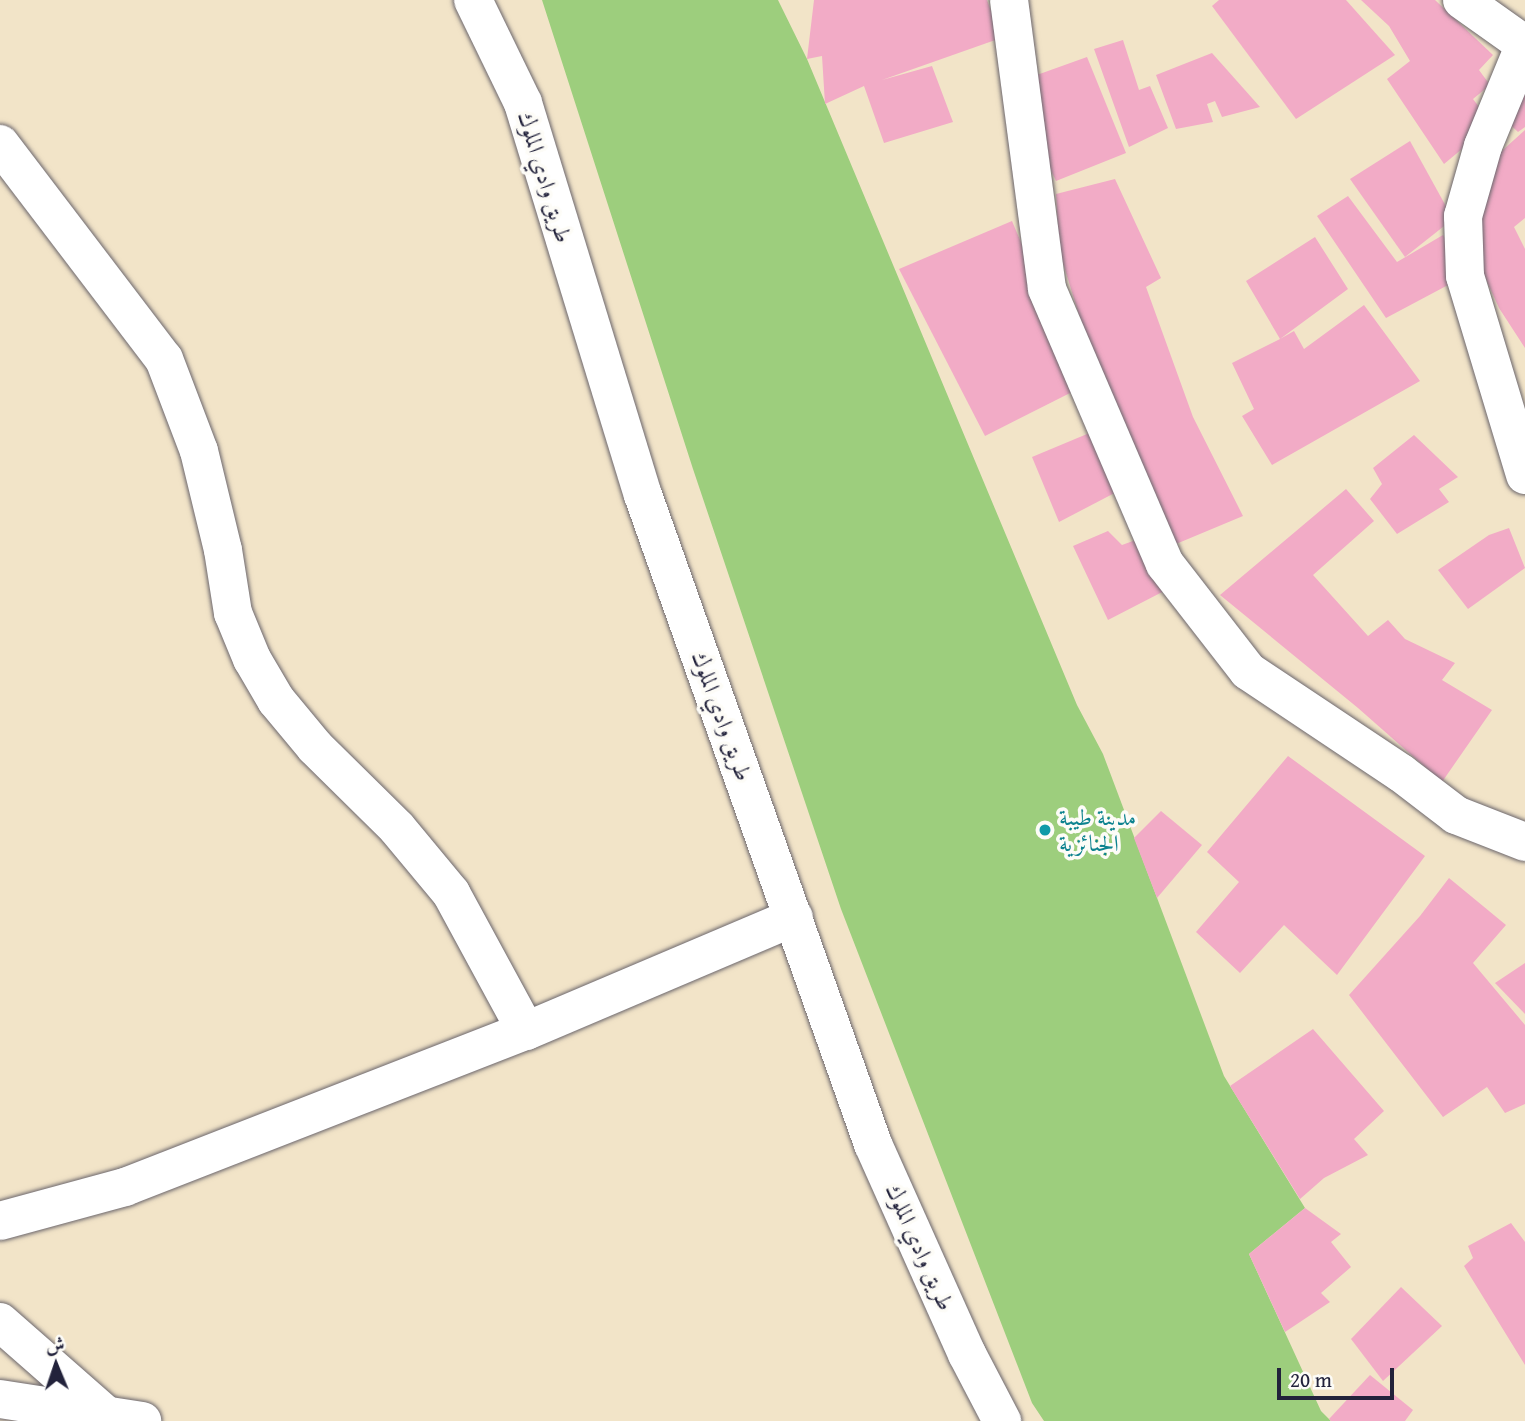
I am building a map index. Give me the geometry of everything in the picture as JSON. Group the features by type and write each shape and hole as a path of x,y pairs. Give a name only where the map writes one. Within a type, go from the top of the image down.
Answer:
{"street":[{"name":"طريق وادي الملوك","path":"473,0 523,103 643,495 873,1144 967,1354 1002,1421"},
{"path":"1009,0 1046,289 1165,564 1248,671 1401,773 1456,815 1525,842"},
{"path":"1462,0 1524,44 1483,146 1463,216 1465,276 1525,475"},
{"path":"0,144 164,359 198,451 223,550 233,613 252,659 276,700 315,747 397,828 451,893 526,1031"},
{"path":"0,1221 125,1187 526,1031 794,917"},
{"path":"0,1322 124,1418"},
{"path":"0,1399 124,1418"}],"green space":[{"path":"542,0 778,0 807,59 1077,705 1103,754 1224,1076 1305,1208 1249,1254 1321,1411 1331,1421 1044,1421 1032,1403 841,909 693,469"}],"building":[{"path":"814,0 987,0 1001,38 882,80 932,66 953,122 884,143 864,86 825,104 822,56 807,59"},
{"path":"1219,0 1346,0 1395,55 1296,119 1212,6"},
{"path":"1361,0 1435,0 1493,55 1479,70 1490,85 1473,99 1492,124 1444,164 1387,79 1410,61 1389,26"},
{"path":"1123,40 1139,90 1150,86 1168,128 1129,147 1094,49"},
{"path":"1212,53 1260,107 1222,117 1215,101 1207,104 1213,122 1176,129 1156,75"},
{"path":"1087,57 1126,153 1056,181 1041,150 1034,76"},
{"path":"1525,93 1525,127 1518,132 1504,119"},
{"path":"1525,130 1525,218 1514,227 1525,249 1525,348 1499,308 1477,260 1483,168"},
{"path":"1410,141 1453,219 1405,257 1350,179"},
{"path":"1115,179 1161,278 1146,287 1193,417 1243,516 1176,544 1128,439 1079,315 1059,250 1056,194"},
{"path":"1348,196 1397,262 1443,235 1465,276 1386,318 1317,216"},
{"path":"1012,221 1082,387 985,436 899,269"},
{"path":"1315,237 1348,289 1280,339 1246,281"},
{"path":"1364,305 1420,381 1272,465 1242,416 1254,409 1232,363 1294,331 1304,349"},
{"path":"1099,429 1128,486 1059,522 1032,457"},
{"path":"1414,435 1458,477 1439,489 1449,502 1397,534 1370,499 1382,484 1373,468"},
{"path":"1346,489 1374,521 1313,575 1368,636 1388,620 1405,639 1455,663 1442,680 1492,710 1442,782 1358,708 1220,595"},
{"path":"1509,528 1525,568 1468,609 1438,570 1489,535"},
{"path":"1108,531 1122,545 1152,534 1170,588 1108,620 1073,546"},
{"path":"1288,756 1425,856 1337,975 1284,925 1240,973 1196,932 1239,882 1207,852"},
{"path":"1161,811 1202,845 1157,898 1134,838"},
{"path":"1449,878 1506,925 1473,963 1525,1025 1525,1104 1505,1113 1487,1087 1443,1117 1349,995 1420,916"},
{"path":"1525,963 1525,1014 1495,983"},
{"path":"1313,1029 1384,1111 1354,1139 1368,1155 1324,1178 1300,1199 1230,1086"},
{"path":"1305,1208 1341,1234 1331,1242 1351,1267 1321,1293 1330,1302 1285,1332 1249,1254"},
{"path":"1511,1223 1525,1242 1525,1365 1464,1266 1473,1258 1468,1246"},
{"path":"1401,1287 1442,1326 1383,1381 1351,1339"},
{"path":"1370,1375 1413,1410 1405,1421 1331,1421 1329,1419"}],"place":[{"name":"مدينة طيبة الجنائزية","path":"1045,830"}]}
